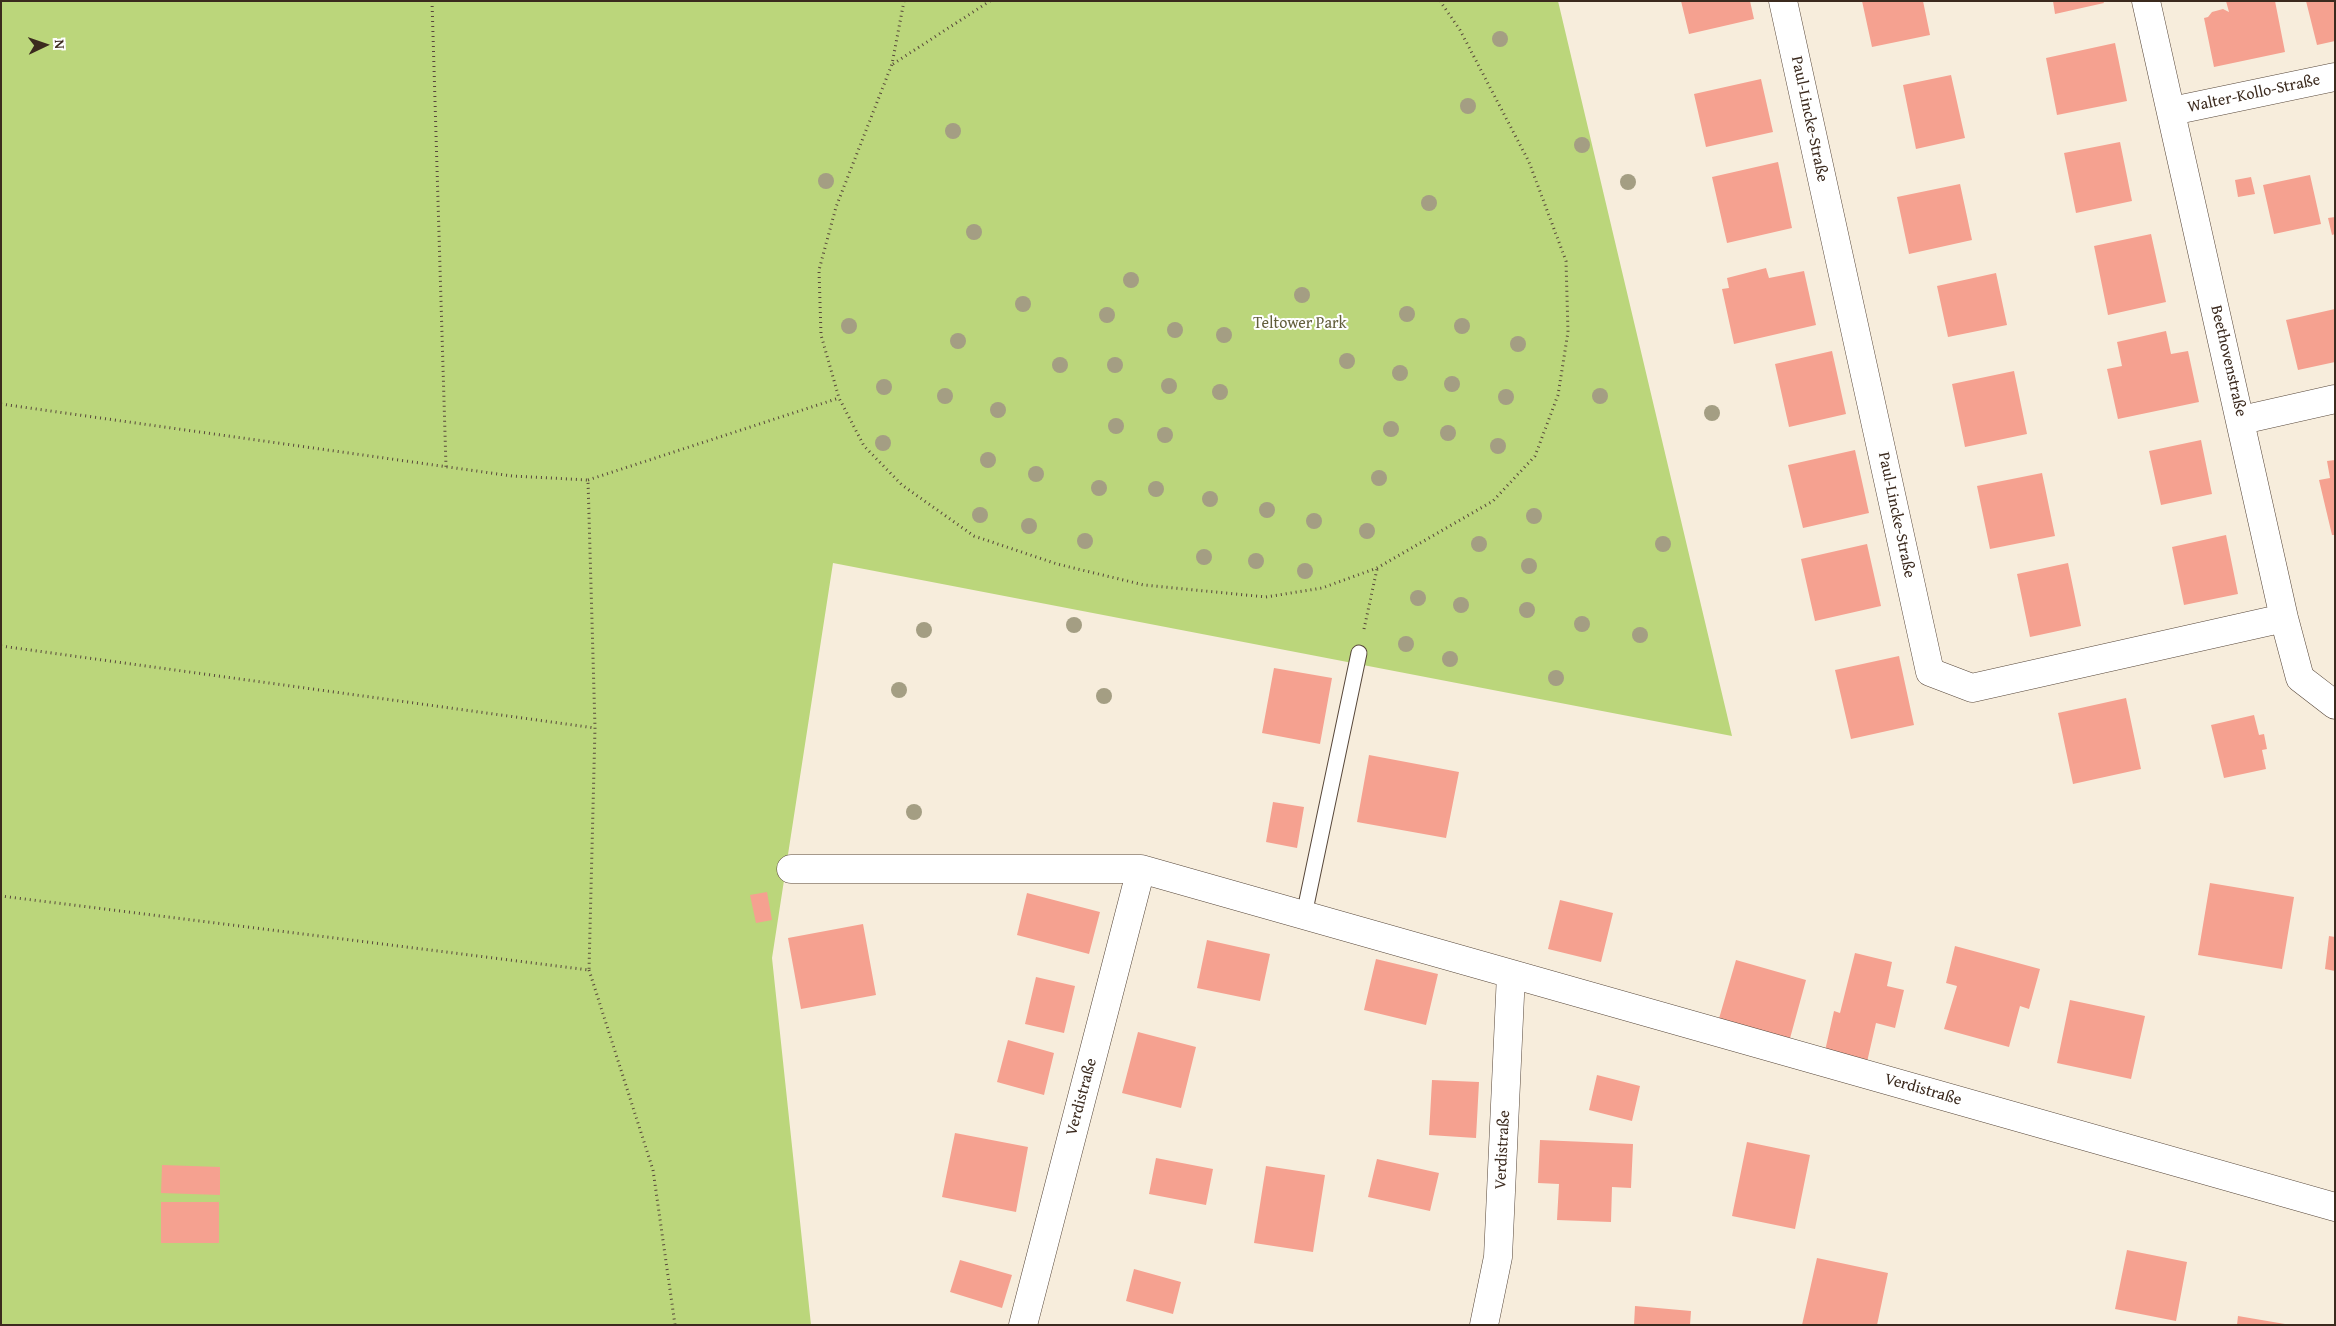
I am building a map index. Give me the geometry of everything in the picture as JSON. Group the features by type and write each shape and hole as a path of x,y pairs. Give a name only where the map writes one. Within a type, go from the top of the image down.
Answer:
{"street":[{"name":"Paul-Lincke-Straße","path":"1783,1 1930,672 1972,688 2284,618"},
{"name":"Beethovenstraße","path":"2146,1 2242,420 2284,618 2300,678 2335,705"},
{"name":"Walter-Kollo-Straße","path":"2172,112 2335,77"},
{"path":"2242,420 2335,399"},
{"name":"Verdistraße","path":"791,869 1141,869 2335,1207"},
{"name":"Verdistraße","path":"1023,1325 1141,869"},
{"name":"Verdistraße","path":"1484,1325 1498,1257 1512,974"}],"lane":[{"path":"1304,915 1359,654"}],"path":[{"path":"432,1 446,467"},
{"path":"904,1 892,64 836,207 819,270 821,335 839,398 864,446 902,485 974,536 1057,564 1144,585 1266,597 1322,588 1377,568 1493,501 1535,456 1558,395 1568,332 1566,261 1529,162 1460,30 1440,1"},
{"path":"892,64 990,1"},
{"path":"1,404 512,476 588,480 839,398"},
{"path":"588,480 594,728 589,970 653,1170 675,1325"},
{"path":"1359,654 1377,568"},
{"path":"1,646 594,728"},
{"path":"1,896 589,970"}],"green space":[{"name":"Teltower Park","path":"1,1 1558,1 1732,736 833,563 772,958 811,1325 1,1325"}],"building":[{"path":"1681,1 1750,1 1754,19 1689,34"},
{"path":"1862,1 1923,1 1930,35 1872,47"},
{"path":"2053,1 2103,1 2104,3 2055,14"},
{"path":"2226,1 2275,1 2285,52 2214,67 2204,18 2208,17 2212,12 2223,9 2229,12"},
{"path":"2306,1 2335,1 2335,41 2317,45"},
{"path":"2115,43 2127,101 2057,115 2046,58"},
{"path":"1951,75 1965,138 1916,149 1903,85"},
{"path":"1761,79 1773,132 1706,147 1694,94"},
{"path":"2120,142 2132,201 2076,213 2064,153"},
{"path":"1778,162 1792,228 1727,243 1712,177"},
{"path":"2310,175 2321,224 2274,234 2263,185"},
{"path":"2251,177 2255,194 2238,197 2235,180"},
{"path":"1960,184 1972,240 1909,254 1897,197"},
{"path":"2335,217 2335,234 2332,235 2328,218"},
{"path":"2151,234 2166,302 2108,315 2094,246"},
{"path":"1766,268 1769,278 1804,271 1816,325 1734,344 1722,289 1729,288 1727,278"},
{"path":"1996,273 2007,325 1948,337 1937,286"},
{"path":"2335,309 2335,362 2298,370 2286,320"},
{"path":"2166,331 2171,354 2188,351 2199,402 2118,419 2107,369 2122,366 2117,342"},
{"path":"1832,351 1846,414 1789,427 1775,364"},
{"path":"2014,371 2027,434 1965,447 1952,384"},
{"path":"2201,440 2212,494 2161,505 2149,451"},
{"path":"1855,450 1869,513 1803,528 1788,465"},
{"path":"2335,460 2335,535 2332,535 2319,480 2330,478 2327,461"},
{"path":"2042,473 2055,536 1990,549 1977,486"},
{"path":"2226,535 2238,594 2184,605 2172,547"},
{"path":"1867,544 1881,606 1815,621 1801,559"},
{"path":"2068,563 2081,626 2030,637 2017,574"},
{"path":"1899,656 1914,725 1851,739 1835,670"},
{"path":"1274,668 1332,678 1320,744 1262,733"},
{"path":"2126,698 2141,769 2073,784 2058,713"},
{"path":"2254,715 2259,735 2264,734 2267,749 2262,750 2266,769 2224,778 2211,725"},
{"path":"1369,755 1459,772 1446,838 1357,822"},
{"path":"1273,802 1304,807 1297,848 1266,842"},
{"path":"2210,883 2294,897 2282,969 2198,955"},
{"path":"767,892 772,920 756,923 750,895"},
{"path":"1027,893 1100,912 1089,954 1017,935"},
{"path":"1560,900 1613,913 1601,962 1548,949"},
{"path":"863,924 876,995 801,1009 788,938"},
{"path":"2329,936 2335,937 2335,971 2325,969"},
{"path":"1207,940 1270,954 1260,1001 1197,988"},
{"path":"1955,946 2040,969 2029,1009 2020,1006 2009,1047 1944,1029 1957,986 1946,983"},
{"path":"1855,953 1892,962 1887,986 1904,990 1895,1028 1876,1023 1867,1062 1825,1051 1834,1011 1840,1013"},
{"path":"1376,959 1438,974 1426,1025 1364,1010"},
{"path":"1736,960 1806,980 1789,1042 1718,1022"},
{"path":"1036,977 1075,986 1064,1033 1025,1024"},
{"path":"2070,1000 2145,1016 2131,1079 2057,1063"},
{"path":"1138,1032 1196,1047 1181,1108 1122,1093"},
{"path":"1008,1040 1054,1053 1044,1095 997,1082"},
{"path":"1597,1075 1640,1086 1632,1121 1589,1110"},
{"path":"1432,1080 1479,1082 1476,1138 1429,1135"},
{"path":"955,1133 1028,1147 1016,1212 942,1197"},
{"path":"1540,1140 1633,1144 1631,1188 1612,1187 1611,1222 1557,1220 1559,1184 1538,1183"},
{"path":"1747,1142 1810,1155 1795,1229 1732,1216"},
{"path":"1156,1158 1213,1169 1206,1205 1149,1194"},
{"path":"1377,1159 1439,1173 1430,1211 1368,1197"},
{"path":"162,1165 220,1167 220,1195 161,1193"},
{"path":"1266,1166 1325,1175 1313,1252 1254,1243"},
{"path":"161,1202 219,1202 219,1243 161,1243"},
{"path":"2127,1250 2187,1262 2176,1321 2115,1309"},
{"path":"1817,1258 1888,1273 1877,1325 1802,1325"},
{"path":"960,1260 1012,1275 1002,1308 950,1292"},
{"path":"1134,1269 1181,1282 1173,1314 1126,1301"},
{"path":"1635,1306 1691,1311 1690,1325 1634,1325"},
{"path":"2238,1316 2285,1324 2285,1325 2237,1325"}]}
